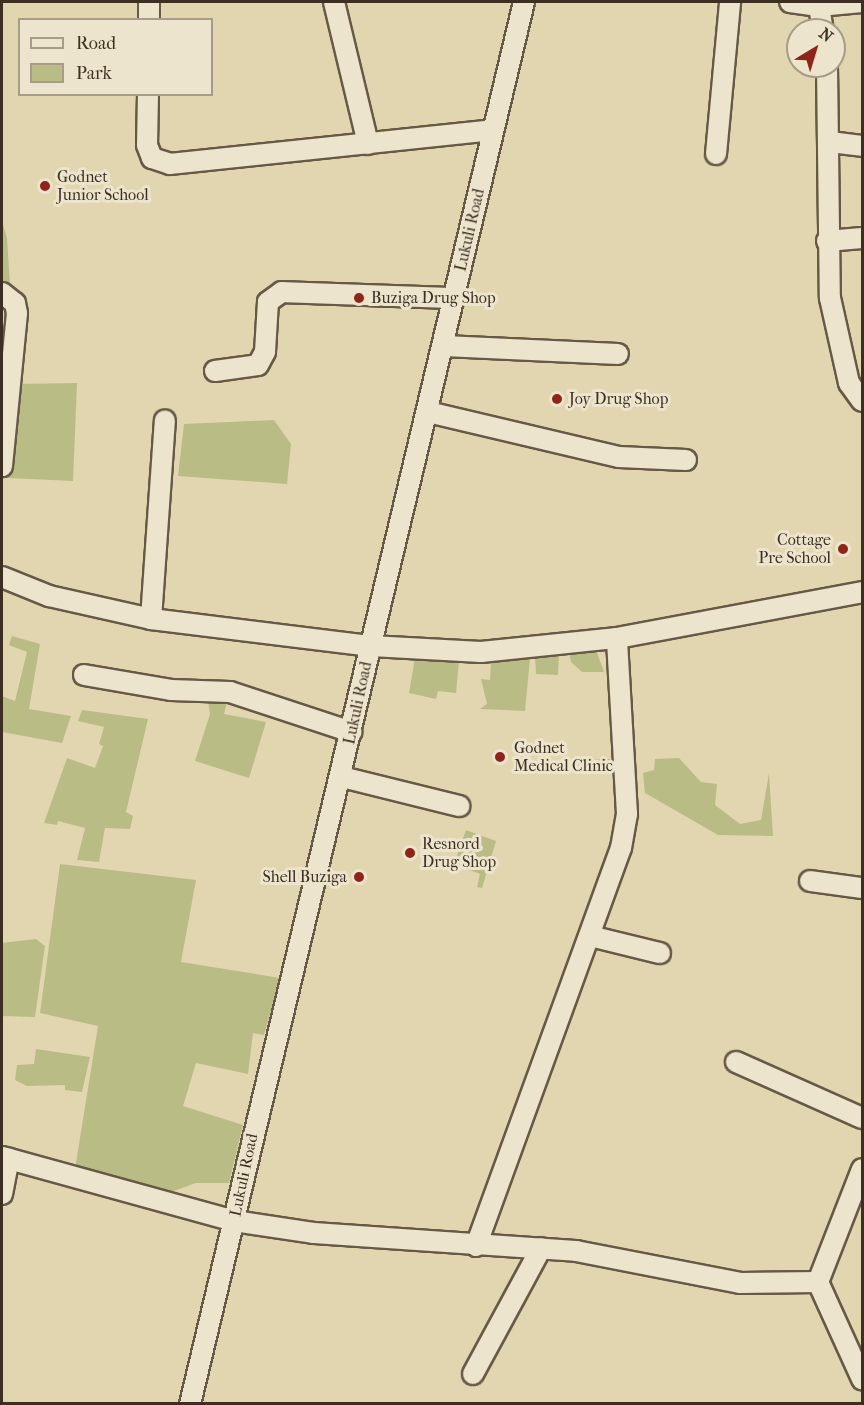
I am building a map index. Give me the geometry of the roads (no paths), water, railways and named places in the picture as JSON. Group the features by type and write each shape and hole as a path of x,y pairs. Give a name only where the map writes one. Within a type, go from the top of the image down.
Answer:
{"street":[{"path":"149,2 149,18"},
{"path":"334,2 368,144"},
{"name":"Lukuli Road","path":"190,1404 342,777 371,646 444,346 492,130 524,2"},
{"path":"716,154 730,2"},
{"path":"790,2 819,6 862,2"},
{"path":"819,6 822,18"},
{"path":"827,78 830,142 827,241 836,341 849,383 862,401"},
{"path":"147,96 147,146 159,162 368,144 492,130"},
{"path":"830,142 862,146"},
{"path":"827,241 862,238"},
{"path":"215,371 258,365 265,352 268,302 282,292 455,298"},
{"path":"2,293 15,303 17,313 2,466"},
{"path":"444,346 618,354"},
{"path":"428,412 619,457 686,460"},
{"path":"151,619 165,420"},
{"path":"4,584 151,619 371,646 481,652 617,638 862,592"},
{"path":"476,1246 621,848 627,814 617,638"},
{"path":"84,675 171,690 230,692 352,732"},
{"path":"342,777 459,806"},
{"path":"810,881 862,888"},
{"path":"590,936 660,953"},
{"path":"736,1062 862,1118"},
{"path":"2,1194 5,1158 234,1221 313,1233 476,1246 541,1248 740,1283 818,1282"},
{"path":"862,1169 818,1282 862,1379"},
{"path":"472,1374 541,1248"}],"place":[{"name":"Godnet Junior School","path":"45,186"},
{"name":"Buziga Drug Shop","path":"359,298"},
{"name":"Joy Drug Shop","path":"557,399"},
{"name":"Cottage Pre School","path":"843,549"},
{"name":"Godnet Medical Clinic","path":"500,757"},
{"name":"Resnord Drug Shop","path":"410,853"},
{"name":"Shell Buziga","path":"359,877"}]}
